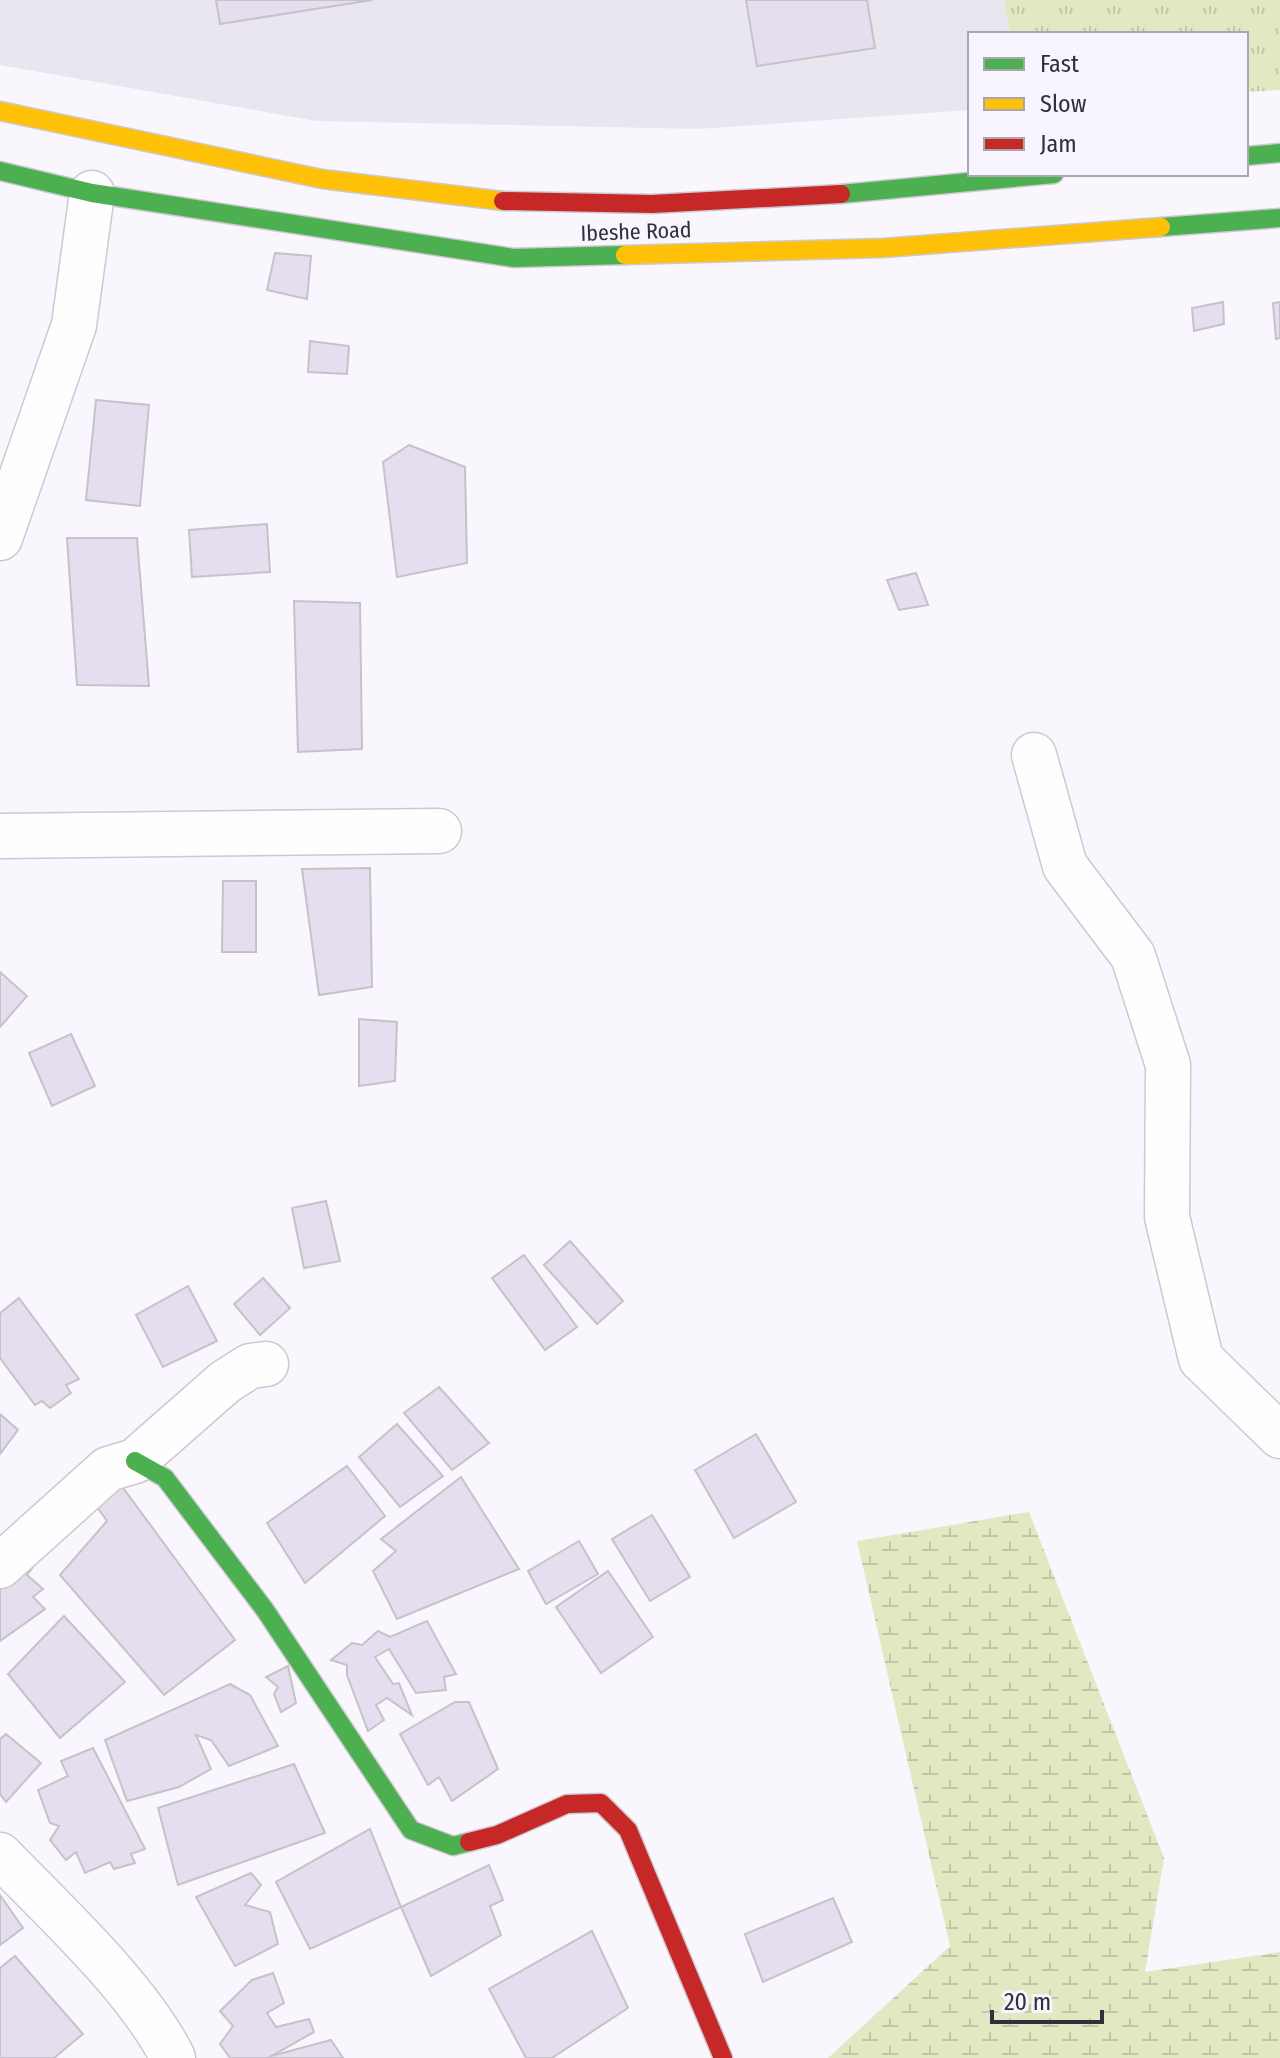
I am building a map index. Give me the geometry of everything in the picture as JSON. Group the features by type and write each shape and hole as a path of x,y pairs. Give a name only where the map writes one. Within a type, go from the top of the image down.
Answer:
{"main road":[{"name":"Ibeshe Road","path":"0,111 340,182 517,202 701,201 876,191 1033,176"},
{"path":"1248,156 1280,153"},
{"name":"Ibeshe Road","path":"0,171 92,193 514,258 883,248 1280,218"},
{"path":"135,1461 165,1478 265,1610 411,1830 453,1846 497,1835 567,1804 601,1803 628,1830 723,2058"}],"street":[{"path":"0,538 74,325 92,193"},
{"path":"1034,755 1065,866 1133,956 1168,1065 1167,1217 1201,1359 1280,1436"},
{"path":"0,836 439,831"},
{"path":"0,1566 108,1469 135,1461 225,1382 250,1366 266,1364"},
{"path":"0,1855 91,1950 163,2036 173,2058"}],"shaded area":[{"path":"0,0 1004,0 1010,32 968,32 968,110 698,129 316,121 0,65"}],"green space":[{"path":"1004,0 1280,0 1280,90 1248,92 1248,32 1010,32"},
{"path":"1029,1512 1164,1858 1145,1972 1280,1952 1280,2058 828,2058 950,1946 857,1541"}],"building":[{"path":"216,0 372,0 220,24"},
{"path":"746,0 867,0 875,48 757,66"},
{"path":"275,253 311,256 307,299 267,290"},
{"path":"1223,302 1224,324 1194,331 1192,308"},
{"path":"1280,302 1280,338 1276,339 1273,303"},
{"path":"310,341 349,346 347,374 308,372"},
{"path":"96,400 149,405 140,506 86,500"},
{"path":"409,445 465,467 467,563 397,577 383,462"},
{"path":"267,524 270,572 192,577 189,530"},
{"path":"67,538 137,538 149,686 77,685"},
{"path":"916,573 928,605 899,610 887,580"},
{"path":"294,601 360,603 362,749 298,752"},
{"path":"370,868 372,987 319,995 302,869"},
{"path":"223,881 256,881 256,952 222,952"},
{"path":"0,972 27,996 0,1027"},
{"path":"359,1019 397,1022 395,1081 359,1086"},
{"path":"71,1034 95,1086 52,1106 29,1053"},
{"path":"326,1201 340,1261 304,1268 292,1208"},
{"path":"570,1241 623,1301 597,1324 544,1265"},
{"path":"524,1255 577,1327 545,1350 492,1278"},
{"path":"263,1278 290,1308 260,1335 234,1304"},
{"path":"188,1286 217,1341 163,1367 136,1315"},
{"path":"19,1298 79,1379 66,1385 71,1393 50,1408 42,1401 35,1405 0,1358 0,1313"},
{"path":"439,1387 489,1443 452,1470 404,1413"},
{"path":"0,1414 18,1430 0,1454"},
{"path":"397,1424 443,1476 400,1507 359,1457"},
{"path":"756,1434 796,1502 734,1538 695,1470"},
{"path":"347,1466 385,1516 305,1583 267,1523"},
{"path":"461,1477 519,1569 397,1619 373,1571 396,1551 381,1539"},
{"path":"121,1485 235,1640 164,1695 60,1575 107,1521 95,1504"},
{"path":"652,1515 690,1577 650,1601 612,1539"},
{"path":"579,1541 598,1574 546,1604 528,1571"},
{"path":"18,1563 33,1567 27,1575 43,1589 33,1597 45,1609 0,1641 0,1572"},
{"path":"608,1571 653,1637 601,1673 556,1607"},
{"path":"64,1616 125,1682 60,1738 8,1674"},
{"path":"427,1621 456,1674 444,1677 446,1690 416,1693 389,1649 375,1657 393,1684 399,1683 412,1715 387,1698 376,1705 384,1720 368,1731 347,1675 347,1665 331,1660 352,1643 362,1645 378,1631 390,1637"},
{"path":"288,1666 296,1703 281,1712 274,1694 278,1687 266,1677"},
{"path":"230,1684 250,1695 278,1746 229,1766 211,1740 196,1735 211,1769 179,1787 127,1801 105,1740"},
{"path":"455,1702 469,1702 498,1769 452,1801 439,1777 428,1785 400,1734"},
{"path":"6,1734 41,1763 6,1802 0,1794 0,1739"},
{"path":"93,1748 145,1849 131,1854 135,1863 114,1869 110,1862 85,1873 76,1852 66,1860 50,1840 59,1826 50,1823 38,1790 68,1776 61,1761"},
{"path":"294,1764 325,1833 178,1885 158,1808"},
{"path":"370,1829 401,1907 310,1949 276,1882"},
{"path":"489,1865 503,1900 490,1906 501,1935 431,1976 401,1907"},
{"path":"251,1873 261,1885 245,1905 270,1912 278,1944 235,1966 196,1897"},
{"path":"0,1895 23,1928 0,1945"},
{"path":"833,1898 852,1942 763,1982 745,1934"},
{"path":"592,1931 628,2008 552,2058 526,2058 489,1989"},
{"path":"15,1956 83,2034 54,2058 0,2058 0,1968"},
{"path":"273,1973 284,2003 267,2013 276,2027 309,2019 314,2032 268,2058 230,2058 220,2044 233,2026 220,2011 252,1980"},
{"path":"331,2040 343,2058 270,2058 271,2056"}],"traffic: fast":[{"path":"1248,156 1280,153"},
{"path":"0,171 92,193 514,258 625,255"},
{"path":"841,194 1033,176"},
{"path":"1161,227 1280,218"},
{"path":"135,1461 165,1478 265,1610 411,1830 453,1846 469,1842"}],"traffic: slow":[{"path":"0,111 322,179 503,201"},
{"path":"625,255 883,248 1161,227"}],"traffic: jam":[{"path":"503,201 652,204 841,194"},
{"path":"469,1842 497,1835 567,1804 601,1803 628,1830 723,2058"}]}
